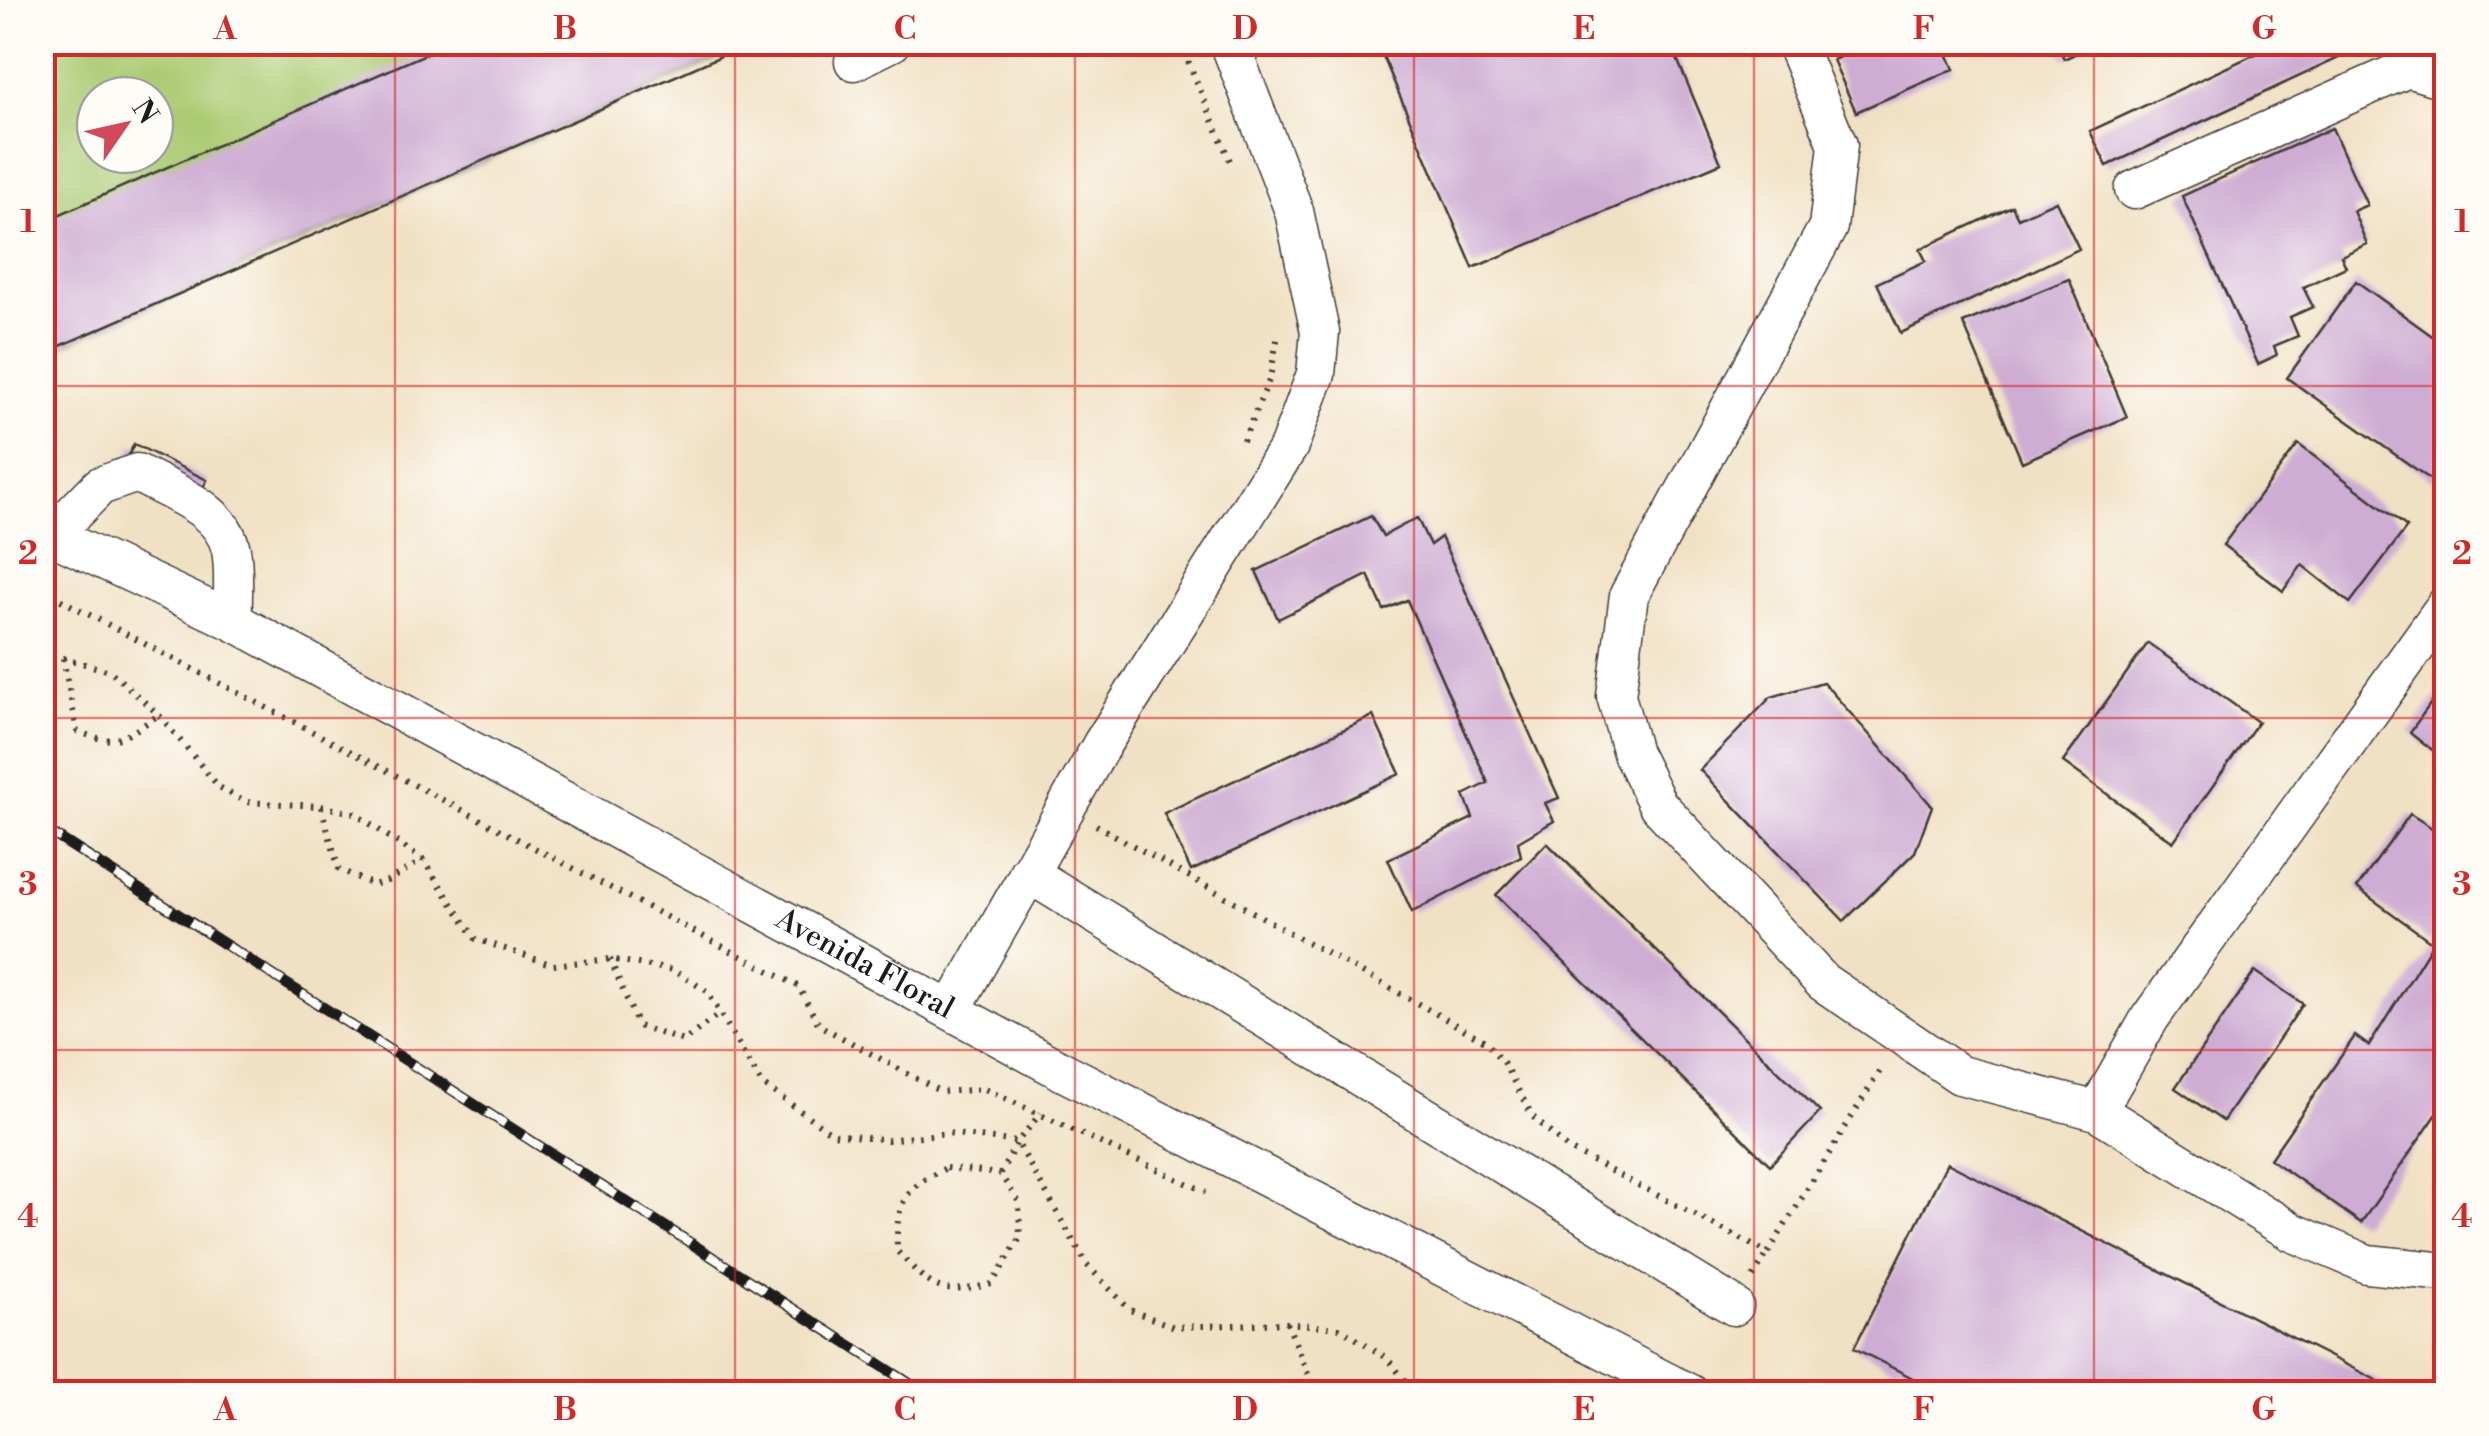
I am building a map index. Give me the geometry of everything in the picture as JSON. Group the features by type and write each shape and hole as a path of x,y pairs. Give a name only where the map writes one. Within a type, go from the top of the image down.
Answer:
{"street":[{"path":"854,61 892,42"},
{"path":"952,1009 1102,744 1289,446 1316,374 1320,332 1294,212 1229,42"},
{"path":"1794,42 1838,145 1828,228 1629,595 1616,696 1632,753 1658,805 1823,982 1960,1075 2097,1111 2292,1232 2367,1264 2446,1272"},
{"path":"2134,190 2408,68 2446,80"},
{"path":"47,534 100,486 137,473 213,516 225,533 231,551 233,621"},
{"name":"Avenida Floral","path":"47,534 233,621 1062,1071 1690,1394"},
{"path":"2097,1111 2150,1018 2446,605"},
{"path":"1028,873 1734,1306"}],"path":[{"path":"1180,42 1233,168"},
{"path":"1236,453 1270,378 1280,320"},
{"path":"42,590 798,986 819,1025 941,1092 985,1089 1221,1199"},
{"path":"63,658 76,730 105,742 122,738 159,715"},
{"path":"42,661 63,658 110,671 159,715 219,788 246,802 320,806 354,813 424,860 476,938 553,966 610,959 672,970 706,992 762,1084 833,1134 887,1140 948,1133 1017,1142"},
{"path":"320,806 339,869 373,885 424,860"},
{"path":"1065,808 1485,1041 1504,1062 1533,1117 1568,1148 1768,1253 1902,1036"},
{"path":"610,959 638,1026 684,1042 720,1014"},
{"path":"1000,1174 1017,1142"},
{"path":"1017,1142 1088,1265 1130,1310 1174,1327 1287,1323 1339,1328 1388,1358 1416,1394"},
{"path":"946,1168 1000,1174 1020,1202 1020,1238 992,1284 953,1293 924,1280 896,1251 896,1212 920,1181 946,1168"},
{"path":"1287,1323 1311,1381 1327,1394"}],"green space":[{"path":"43,43 753,43 43,354"}],"building":[{"path":"453,42 753,42 42,354 42,222 149,175 175,175 175,164"},
{"path":"1377,42 1670,42 1721,163 1473,268"},
{"path":"1873,42 1942,42 1954,69 1856,112 1833,60"},
{"path":"2057,42 2100,42 2064,59"},
{"path":"2281,42 2373,42 2107,166 2090,131"},
{"path":"2332,128 2367,205 2353,211 2367,244 2341,256 2346,267 2303,287 2313,307 2290,317 2298,336 2274,346 2277,355 2258,364 2182,196"},
{"path":"2056,201 2079,249 1901,333 1877,283 1926,261 1920,249 2012,206 2018,218"},
{"path":"2069,279 2127,417 2022,462 1963,323"},
{"path":"2356,281 2446,346 2444,489 2287,378"},
{"path":"134,444 207,480 193,508 121,471"},
{"path":"2298,444 2407,527 2350,603 2302,565 2283,591 2223,545"},
{"path":"1371,516 1383,536 1417,518 1430,545 1441,537 1559,798 1545,803 1554,821 1518,842 1521,856 1412,912 1388,859 1473,818 1464,795 1488,783 1407,600 1384,610 1368,575 1278,619 1256,571"},
{"path":"2148,643 2258,722 2173,842 2063,762"},
{"path":"1823,682 1932,806 1915,852 1844,921 1700,770 1771,697"},
{"path":"2446,682 2446,761 2410,732"},
{"path":"1373,716 1400,774 1191,871 1164,813"},
{"path":"2410,814 2446,837 2446,1101 2361,1223 2270,1159 2355,1036 2369,1046 2433,943 2357,888"},
{"path":"1547,843 1820,1112 1770,1165 1496,895"},
{"path":"2255,971 2303,1004 2223,1121 2175,1088"},
{"path":"1947,1163 2404,1394 1944,1394 1854,1348"}],"railway":[{"path":"42,827 926,1394"}]}
